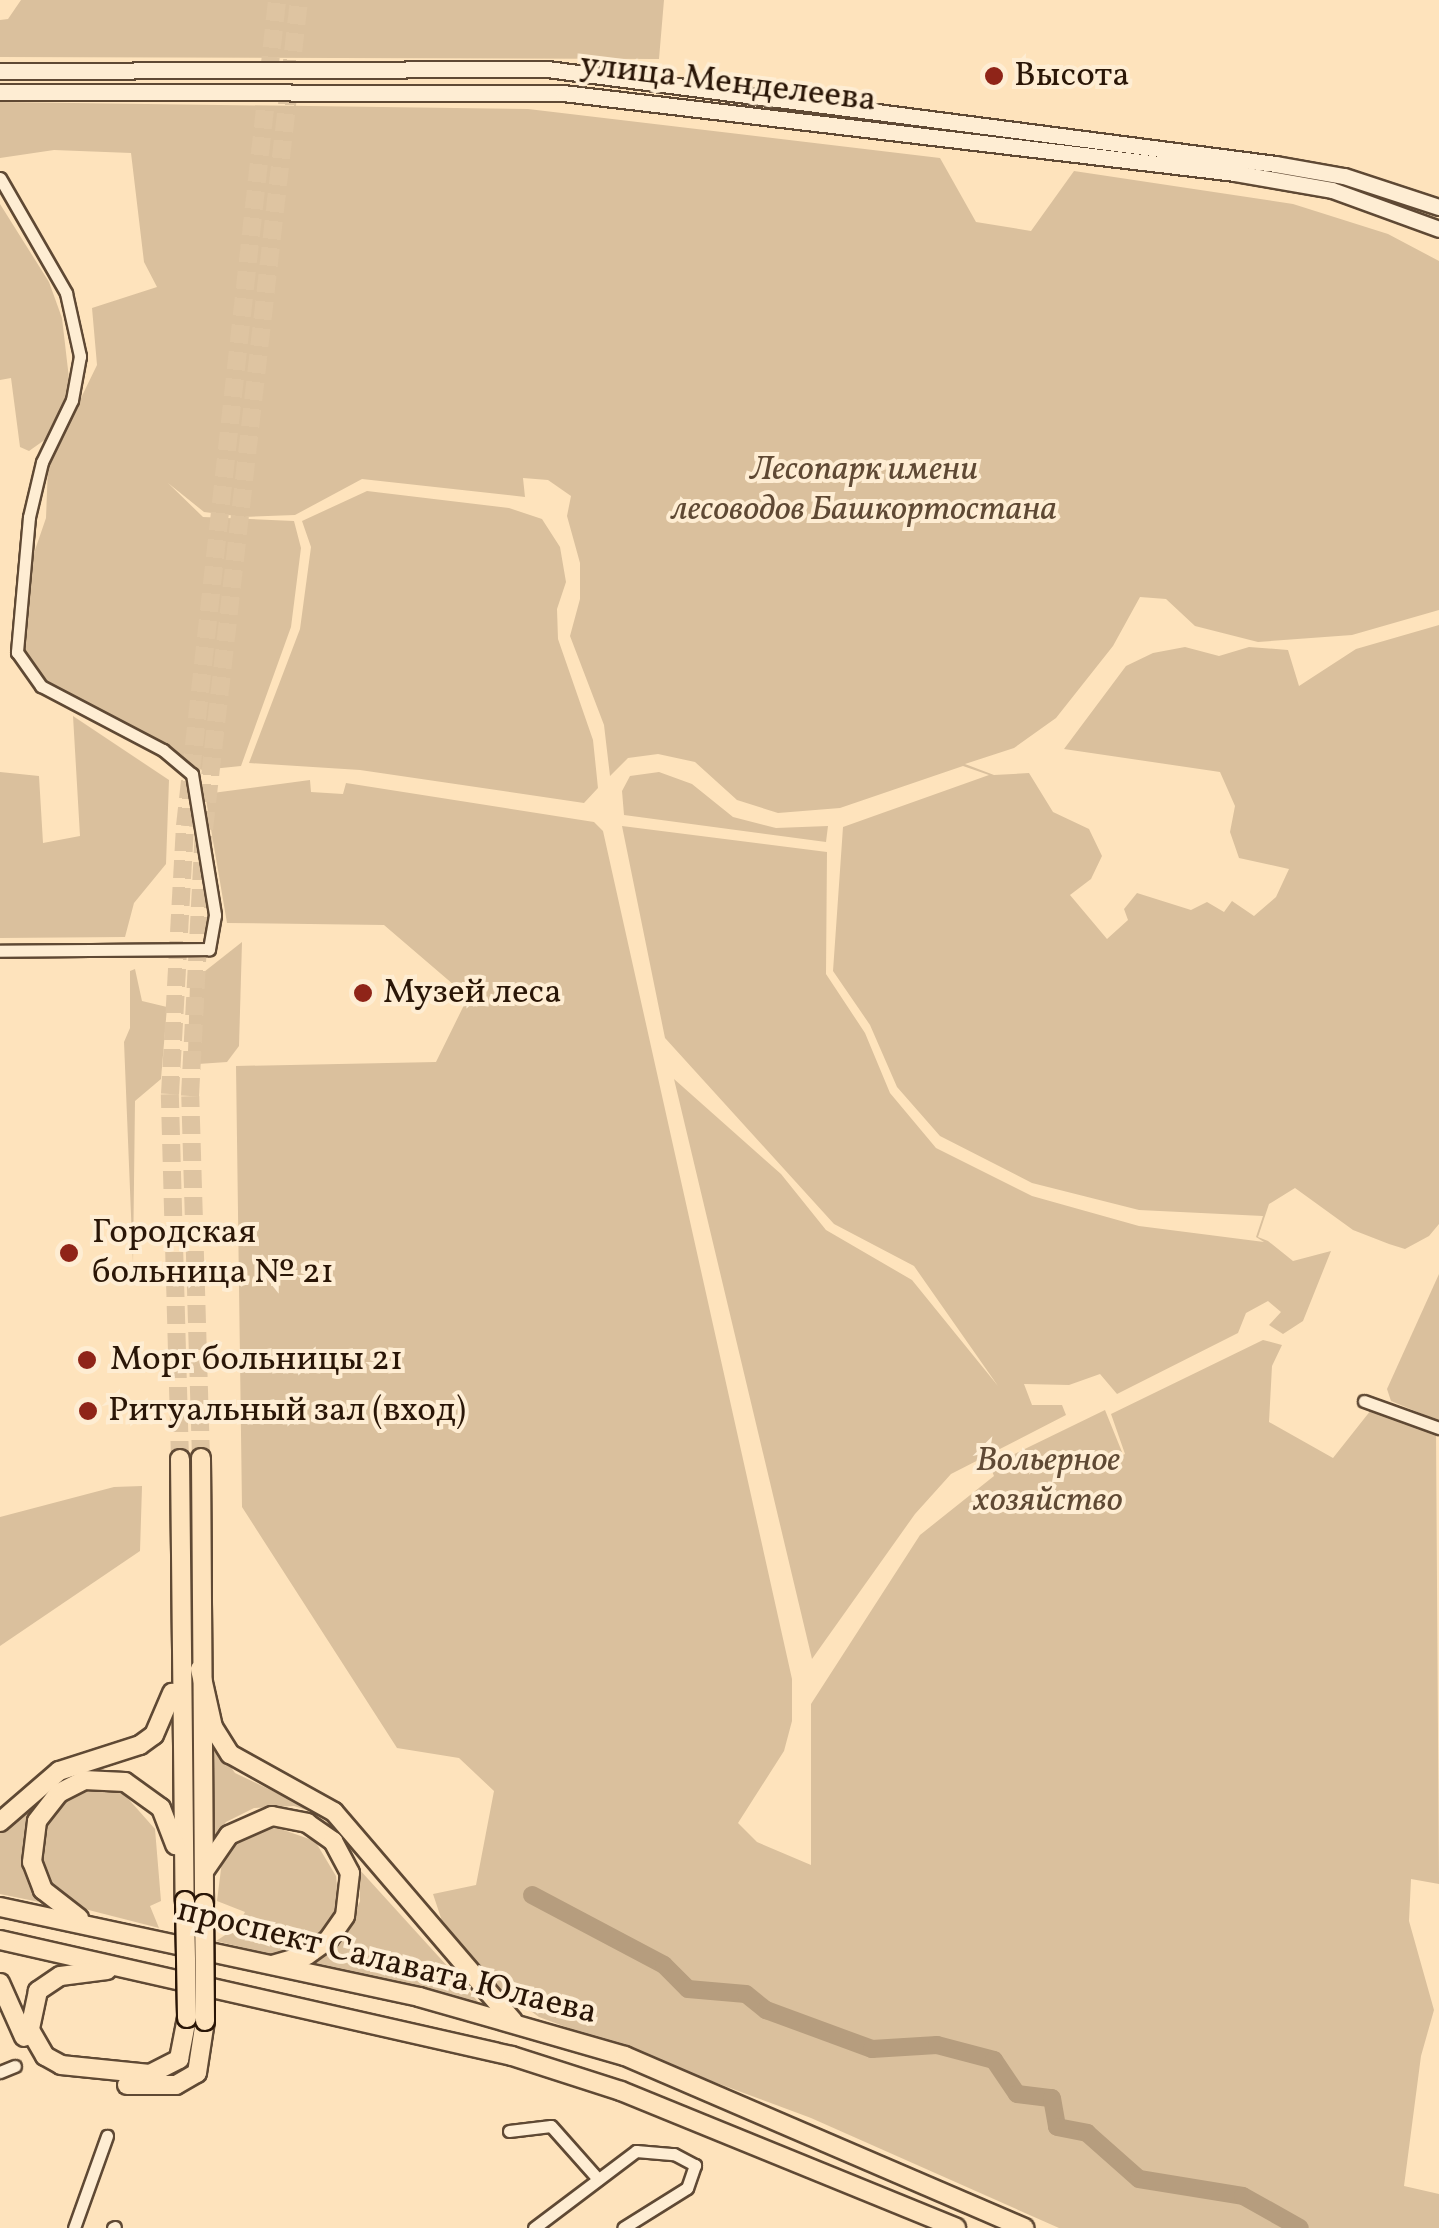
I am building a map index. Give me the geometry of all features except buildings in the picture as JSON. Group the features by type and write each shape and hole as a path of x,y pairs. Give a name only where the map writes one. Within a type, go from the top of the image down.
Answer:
{"main road":[{"name":"улица Менделеева","path":"0,71 547,69 1275,164 1344,176 1439,207"},
{"name":"улица Менделеева","path":"0,92 563,94 1235,173 1332,190 1439,229"},
{"path":"201,1458 203,1876"},
{"path":"180,1459 184,1880"},
{"path":"0,1822 59,1771 120,1754 154,1734 180,1668"},
{"path":"200,1669 214,1727 230,1754 334,1812 513,2021"},
{"path":"92,1926 52,1900 32,1862 42,1810 71,1786 104,1778 147,1794 171,1826 194,1903"},
{"path":"0,1983 30,2051 61,2074 133,2086 176,2085 202,2063 196,2019 194,1903 203,1876 229,1835 256,1820 307,1823 334,1842 350,1874 345,1916 328,1940 307,1955 262,1966"},
{"name":"проспект Салавата Юлаева","path":"0,1907 513,2021 641,2063 1025,2228"},
{"name":"проспект Салавата Юлаева","path":"0,1940 512,2056 621,2091 956,2228"},
{"path":"127,1968 60,1976 38,1992 30,2030 45,2056 62,2065 150,2074 179,2059 196,2019"}],"street":[{"path":"0,178 66,293 80,356 72,400 42,462 29,517 18,652 41,686 163,750 192,774 215,916 209,949 0,950"},
{"path":"1364,1401 1439,1428"},
{"path":"0,2072 15,2066"},
{"path":"509,2131 551,2126 598,2180"},
{"path":"74,2228 107,2136"},
{"path":"534,2228 647,2148 674,2154 698,2170 686,2188 623,2228"}],"green space":[{"path":"21,0 664,0 659,59 0,57 0,20 8,19"},
{"name":"Лесопарк имени лесоводов Башкортостана","path":"0,102 528,109 940,158 976,222 1031,231 1074,171 1293,204 1388,234 1439,261 1439,610 1352,635 1258,642 1195,626 1166,599 1140,597 1113,646 1056,718 1014,748 965,764 994,775 1029,773 1053,812 1089,829 1102,856 1091,879 1070,895 1107,939 1128,920 1124,909 1137,893 1191,910 1207,902 1224,912 1232,901 1254,916 1276,897 1289,869 1239,858 1230,832 1235,806 1220,772 1064,749 1126,666 1153,653 1185,647 1219,656 1249,647 1288,650 1299,686 1356,649 1439,625 1439,1224 1429,1236 1405,1249 1353,1230 1295,1188 1269,1204 1258,1237 1293,1261 1331,1251 1303,1321 1283,1334 1269,1325 1281,1312 1268,1301 1246,1313 1238,1333 1117,1394 1100,1374 1069,1385 1024,1384 1032,1405 1062,1405 1066,1415 951,1474 915,1514 812,1659 674,1079 781,1174 826,1230 912,1280 998,1386 914,1266 834,1224 665,1038 622,826 827,852 826,974 865,1033 890,1093 936,1148 1032,1196 1139,1226 1264,1242 1256,1237 1263,1216 1139,1210 1032,1183 940,1136 897,1087 870,1025 833,971 843,827 989,775 963,766 840,808 778,813 737,800 695,762 658,754 628,758 610,776 604,725 570,636 580,599 580,563 567,516 571,496 548,480 523,478 525,497 362,479 295,515 244,517 204,512 168,483 203,517 294,521 301,548 291,627 241,766 202,770 45,681 23,657 23,585 46,518 48,466 97,365 92,308 157,287 144,262 131,153 54,150 0,158"},
{"path":"0,204 49,282 62,318 70,387 53,434 29,451 20,447 11,378 0,380"},
{"path":"367,491 509,508 542,519 560,547 566,582 557,609 558,639 593,740 598,788 584,803 360,770 249,763 300,629 311,547 302,521"},
{"path":"73,716 169,780 166,864 134,903 125,937 0,938 0,772 39,776 43,843 80,836"},
{"path":"659,772 692,784 733,817 776,828 828,826 826,842 624,815 622,791 630,776"},
{"name":"Вольерное хозяйство","path":"310,780 311,792 343,794 346,783 594,822 603,831 792,1679 792,1721 784,1751 738,1823 757,1842 811,1865 811,1704 920,1535 994,1476 990,1466 1105,1410 1122,1452 1104,1464 1125,1454 1111,1414 1263,1340 1282,1345 1272,1366 1269,1422 1333,1458 1371,1410 1436,1431 1439,1884 1411,1879 1409,1921 1434,2010 1421,2056 1404,2186 1439,2194 1439,2228 1059,2228 811,2118 539,2017 495,1985 446,1933 433,1894 476,1885 494,1791 459,1758 397,1748 242,1507 236,1066 436,1062 468,997 384,925 227,923 205,794"},
{"path":"242,942 239,1046 227,1062 198,1064 188,1053 190,983"},
{"path":"135,969 142,1001 167,1007 161,1079 135,1101 133,1264 124,1042 130,1028 130,971"},
{"path":"1439,1274 1439,1421 1391,1401 1387,1389"},
{"path":"142,1486 140,1551 0,1646 0,1517 114,1487"},
{"path":"211,1739 235,1773 325,1816 294,1806 254,1808 226,1822 210,1846"},
{"path":"53,1785 57,1788 27,1824 23,1851 44,1903 0,1894 0,1830"},
{"path":"101,1787 124,1794 155,1829 161,1901 150,1906 159,1928 69,1905 40,1867 43,1825 65,1799"},
{"path":"275,1827 315,1841 336,1876 338,1898 334,1918 321,1935 304,1948 277,1956 216,1941 236,1928 245,1912 217,1901 223,1853 254,1829"},
{"path":"359,1869 479,2003 313,1963 348,1931 360,1901"}],"waterway":[{"path":"532,1895 664,1965 688,1989 746,1994 766,2010 872,2049 937,2045 994,2060 1017,2094 1052,2098 1057,2127 1087,2133 1139,2179 1243,2196 1300,2228"}],"tunnel":[{"path":"180,1459 170,1094 185,826 277,0"},
{"path":"201,1458 190,1096 204,829 299,0"}],"place":[{"name":"Высота","path":"994,76"},
{"name":"Музей леса","path":"363,993"},
{"name":"Городская больница № 21","path":"69,1253"},
{"name":"Морг больницы 21","path":"87,1360"},
{"name":"Ритуальный зал (вход)","path":"88,1411"}]}
